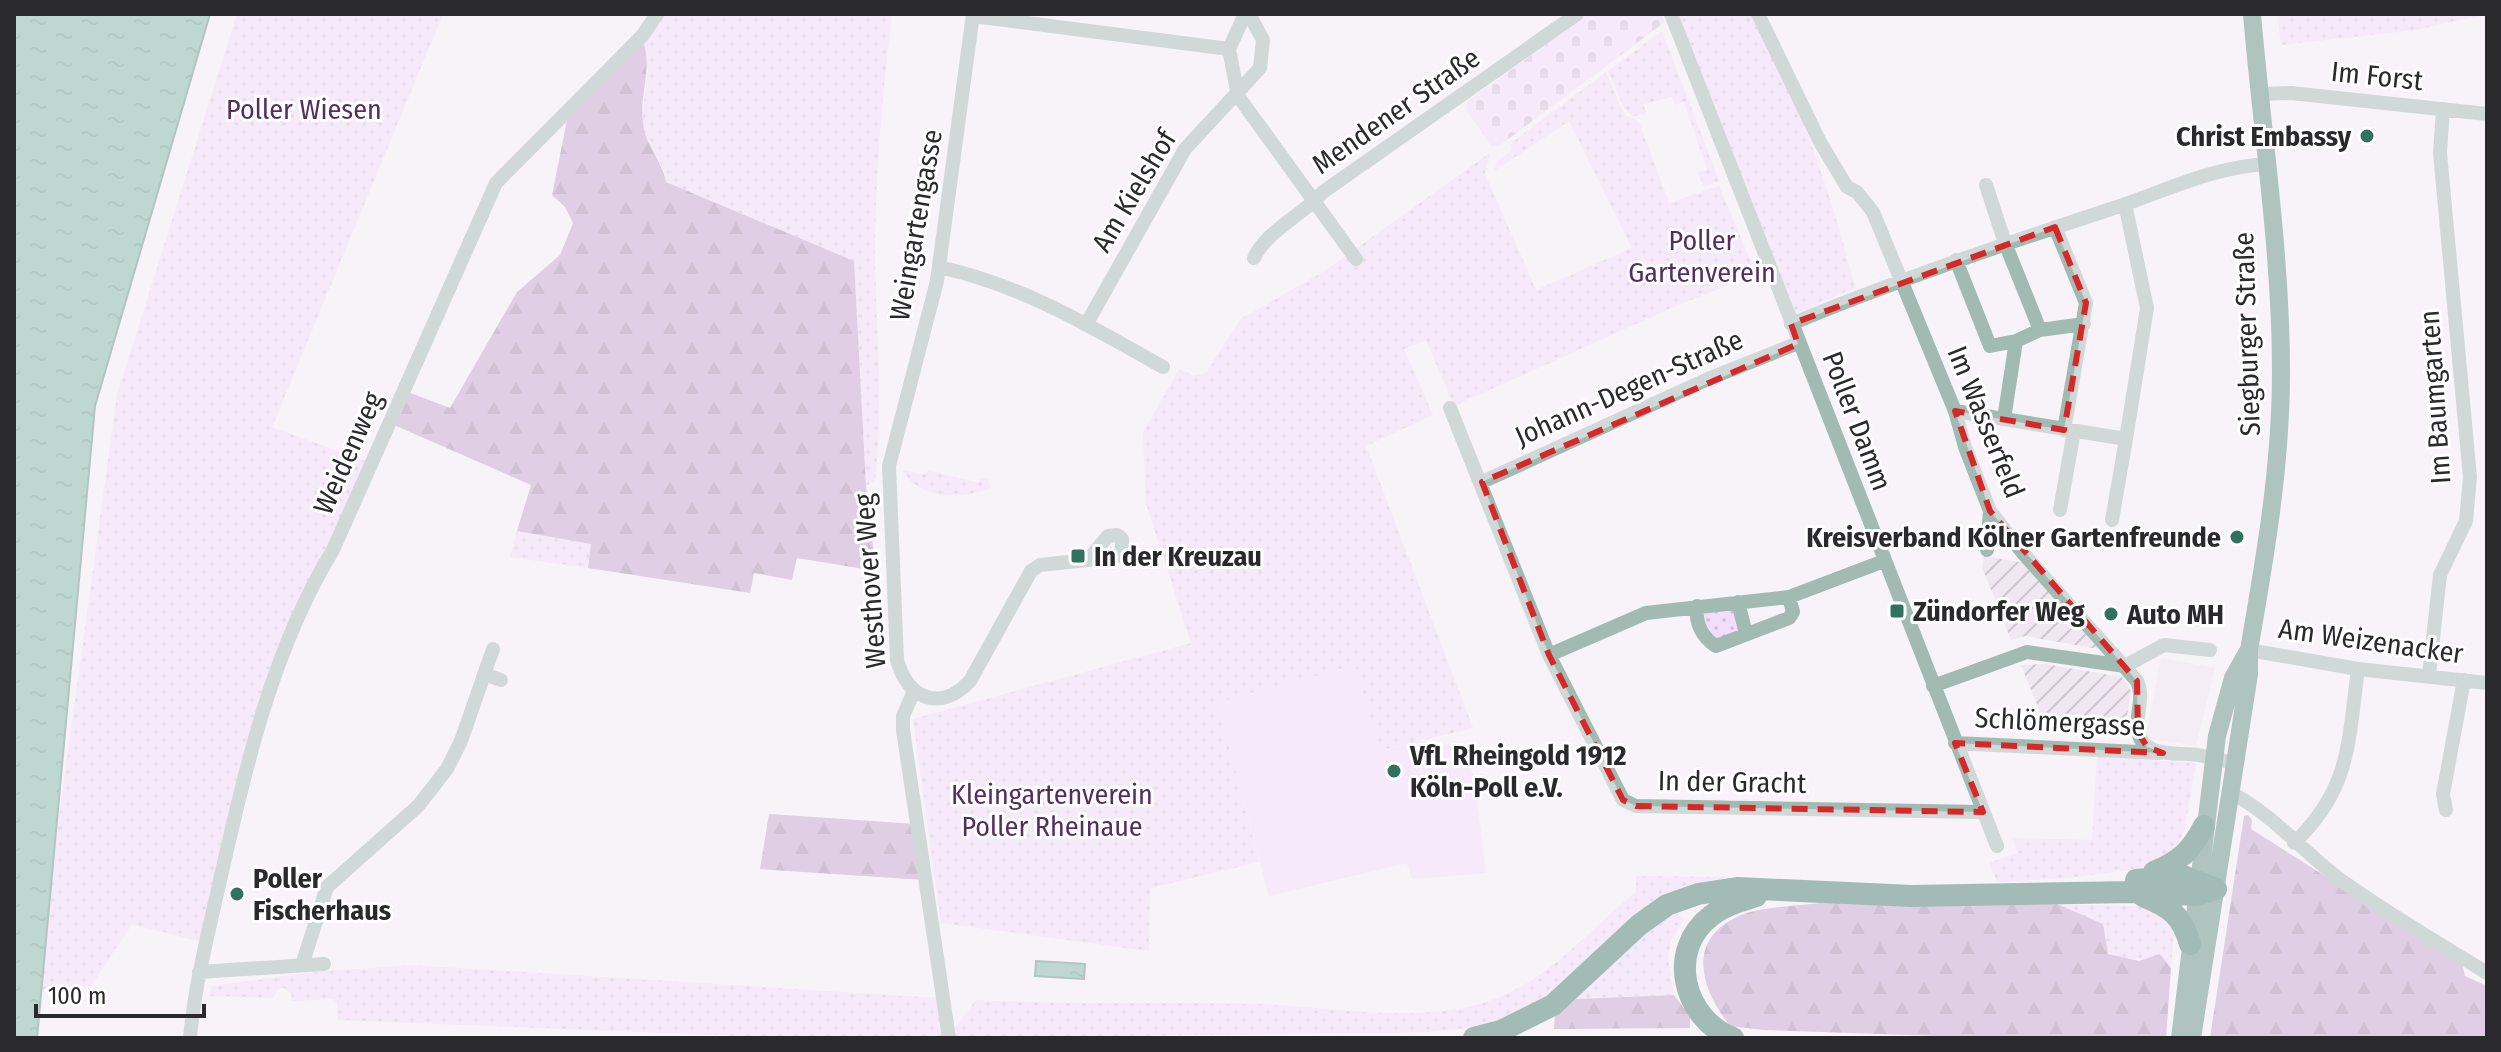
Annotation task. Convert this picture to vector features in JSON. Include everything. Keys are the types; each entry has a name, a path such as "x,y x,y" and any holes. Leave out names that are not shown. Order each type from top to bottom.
{"highway":[{"path":"2135,886 2180,861 2191,851 2204,826"},
{"path":"2135,886 2174,911 2181,919 2190,944"},
{"path":"1474,1038 1501,1031 1553,1005 1639,925 1667,905 1698,894 1737,888 1912,896 2093,892 2135,886 2203,888"},
{"path":"1733,1038 1704,1020 1690,1000 1684,973 1687,951 1709,917 1729,905 1769,891"}],"main road":[{"name":"Siegburger Straße","path":"2180,1038 2190,944 2231,793 2249,674 2249,650 2269,532 2280,417 2280,304 2252,14"},
{"name":"Siegburger Straße","path":"2192,1038 2203,888 2204,826 2214,758 2233,678 2249,650"}],"street":[{"name":"Weidenweg","path":"190,1038 199,972 232,825 283,652 303,603 333,550 496,183 643,35 657,14"},
{"name":"Am Kielshof","path":"1087,323 1185,149 1208,121 1238,96 1260,68 1264,54 1258,27 1247,14 1229,49"},
{"name":"Mendener Straße","path":"1254,258 1260,245 1362,164 1577,14"},
{"name":"Poller Damm","path":"1671,14 1997,846"},
{"name":"Im Wasserfeld","path":"1758,14 1820,142 1847,187 1857,192 1873,212 1955,411 1965,447 1990,511 2022,552 2125,666 2140,687 2140,738 2145,746 2163,753"},
{"path":"973,15 1229,49 1238,96 1356,259"},
{"name":"Weingartengasse","path":"894,442 939,267 973,15"},
{"name":"Im Forst","path":"2261,94 2291,93 2487,114"},
{"name":"Im Baumgarten","path":"2429,675 2440,575 2466,521 2470,477 2440,153 2443,109"},
{"path":"1791,324 1956,260 2199,176 2267,164"},
{"path":"1986,185 2005,243 2038,324"},
{"path":"2112,520 2147,308 2125,204"},
{"path":"2055,227 2086,303 2060,510"},
{"path":"1956,260 1990,346 2016,341 2038,324 2084,324"},
{"path":"939,267 1006,284 1087,323 1163,367"},
{"path":"2004,419 2015,364 2016,341"},
{"name":"Johann-Degen-Straße","path":"1482,482 1708,379 1798,343"},
{"name":"In der Gracht","path":"1450,408 1549,655 1618,791 1630,805 1983,812"},
{"path":"1955,411 2126,439"},
{"name":"Westhover Weg","path":"894,442 889,489 897,660 902,677 914,691 903,716 903,730 949,1038"},
{"path":"1987,550 1990,511"},
{"path":"914,691 937,699 962,690 1031,571 1040,565 1088,560"},
{"path":"1549,655 1646,613 1789,597 1884,561"},
{"path":"1697,606 1696,615 1705,639 1716,646 1789,618 1793,612 1789,597"},
{"path":"1738,602 1746,634"},
{"path":"1933,686 2027,652 2125,666 2164,645 2210,650"},
{"path":"302,965 327,887 418,806 439,780 461,741 493,649"},
{"name":"Am Weizenacker","path":"2249,650 2358,669 2487,683"},
{"path":"2294,843 2317,820 2341,782 2358,669"},
{"path":"484,674 501,680"},
{"path":"2446,810 2445,778 2464,680"},
{"name":"Schlömergasse","path":"1955,743 2163,753"},
{"path":"2163,753 2235,763"},
{"path":"2231,793 2263,811 2294,843 2342,881 2487,973"},
{"path":"199,972 324,964"}],"highlighted area":[{"path":"2055,227 2086,303 2064,430 1955,411 1990,511 2137,681 2138,732 2147,747 2163,753 1955,743 1983,812 1636,806 1623,800 1549,655 1482,482 1798,344 1791,324"}],"shaded area":[{"path":"1984,556 2025,563 2109,651 2025,636 2011,640 1982,567"},
{"path":"2161,658 2215,668 2196,746 2146,738"},
{"path":"2045,664 2122,677 2131,691 2127,716 2111,727 2044,722 2021,665"}],"green space":[{"name":"Poller Wiesen","path":"237,14 443,14 272,427 368,462 328,552 295,609 202,942 132,924 91,986 35,992 117,395"},
{"path":"653,14 892,14 876,198 878,452 875,480 866,486 854,261 666,182 664,170 645,137 642,121 648,71 643,41"},
{"path":"1588,14 1661,14 1665,22 1499,146 1491,146 1466,109 1467,102"},
{"path":"1674,14 1753,14 1813,148 1855,288 1796,313 1790,309"},
{"path":"2277,14 2487,14 2416,30 2281,45"},
{"path":"1662,31 1719,181 1704,187 1698,173 1707,169 1684,102 1675,105 1672,97 1644,104 1646,114 1633,116 1624,108 1608,71"},
{"path":"643,41 647,62 643,123 666,182 854,261 866,486 876,571 797,558 792,580 754,573 750,593 588,568 591,544 517,531 531,485 394,425 408,392 450,408 517,292 560,255 573,223 565,207 552,195 568,115"},
{"name":"Kleingartenverein Poller Rheinaue","path":"1606,72 1624,114 1639,122 1669,203 1719,186 1756,274 1678,305 1454,406 1426,340 1404,349 1433,415 1366,446 1473,728 1379,751 1218,702 1259,862 1150,888 1149,951 941,923 913,719 1191,643 1146,504 1143,433 1179,369 1194,376 1206,373 1241,319 1326,270 1490,153 1485,174 1536,290 1632,248 1569,121 1494,171 1497,162 1512,150 1511,143"},
{"path":"902,470 925,474 929,471 979,483 980,478 988,479 990,488 966,494 942,495 920,487"},
{"path":"517,531 591,544 588,568 510,557"},
{"path":"1733,608 1739,630 1717,640 1710,638 1702,613"},
{"path":"1355,665 1379,751 1420,742 1422,749 1460,742 1474,776 1486,873 1412,879 1407,863 1269,896 1217,702"},
{"path":"2097,757 2196,763 2184,832 2172,853 2152,867 2067,878 1997,882 1989,863 2018,853 2012,838 2092,840"},
{"path":"769,814 916,824 924,880 760,869"},
{"path":"2248,815 2252,820 2251,829 2462,963 2465,976 2487,986 2487,1038 2210,1038 2244,816"},
{"path":"1636,876 1725,877 1557,992 1508,1018 1477,1027 1428,1032 953,1038 952,1032 976,1000 1262,1004 1384,1013 1446,1011 1475,1005 1521,987 1556,963 1636,892"},
{"path":"1820,903 2057,904 2103,924 2108,954 2139,961 2160,954 2171,968 2166,1038 1995,1038 1764,1030 1730,1026 1706,981 1703,966 1711,938 1722,926 1747,913"},
{"path":"2057,904 2157,907 2174,933 2171,968 2160,955 2127,959 2114,955 2091,939"},
{"path":"1676,912 1684,919 1671,941 1668,958 1674,995 1576,999 1649,926"},
{"path":"411,965 938,998 944,1038 797,1038 337,1020 337,1003 333,999 292,1001 291,993 284,988 277,990 273,998 209,996 211,986 315,972"},
{"path":"1674,995 1690,1016 1690,1028 1554,1029 1555,1013 1576,999"}],"water":[{"path":"14,14 210,14 95,406 37,1038 14,1038"},
{"path":"1036,961 1085,964 1084,979 1035,976"}],"place":[{"name":"Christ Embassy","path":"2367,136"},
{"name":"Kreisverband Kölner Gartenfreunde","path":"2237,537"},
{"name":"In der Kreuzau","path":"1078,556"},
{"name":"Zündorfer Weg","path":"1897,611"},
{"name":"Auto MH","path":"2111,614"},
{"name":"VfL Rheingold 1912 Köln-Poll e.V.","path":"1394,771"},
{"name":"Poller Fischerhaus","path":"237,894"}],"park label":[{"name":"Poller Gartenverein","path":"1702,256"}]}
